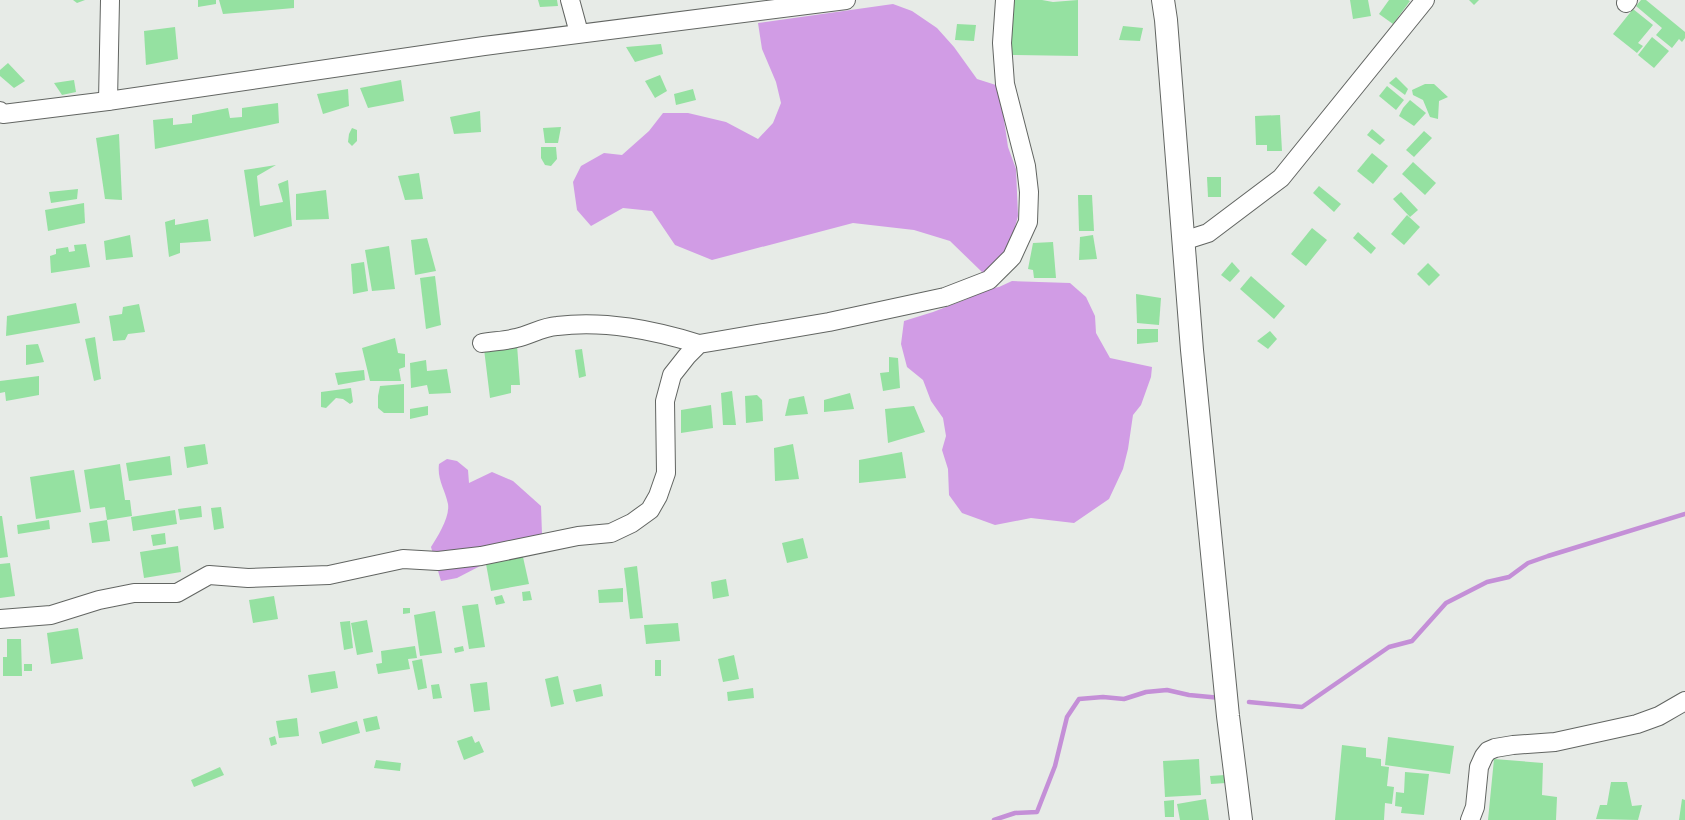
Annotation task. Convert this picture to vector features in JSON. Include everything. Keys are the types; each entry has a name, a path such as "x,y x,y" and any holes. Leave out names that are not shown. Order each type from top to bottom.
{"main road":[{"path":"1163,0 1166,20 1192,350 1228,716 1241,820"}],"street":[{"path":"108,101 110,0"},
{"path":"570,0 579,33"},
{"path":"1,116 579,33 846,0"},
{"path":"482,343 516,338 555,326 582,324 624,327 659,332 699,344 830,322 945,297 988,280 1012,257 1028,222 1029,192 1026,166 1005,84 1002,42 1005,0"},
{"path":"1183,241 1208,233 1281,178 1425,0"},
{"path":"0,619 51,615 99,600 134,593 177,593 209,575 248,578 329,575 403,559 438,561 481,556 578,536 611,534 638,519 650,510 658,496 666,473 665,401 672,375 699,344"},
{"path":"1470,820 1475,807 1479,767 1488,751 1495,748 1513,745 1555,742 1636,724 1659,716 1685,701"}],"shaded area":[{"path":"893,4 912,11 937,28 954,47 977,79 999,86 1008,147 1016,169 1018,216 1010,246 983,273 950,241 914,230 853,223 712,260 675,245 652,211 623,208 591,226 577,210 573,182 581,166 604,153 622,155 649,131 663,113 688,113 726,122 758,139 773,123 781,103 776,82 762,49 758,23"},
{"path":"1012,281 1070,283 1086,297 1095,316 1096,333 1110,358 1152,367 1151,377 1141,405 1133,415 1128,449 1123,469 1109,499 1074,523 1031,518 995,525 962,513 949,495 948,469 942,450 946,436 943,418 931,401 923,380 907,367 901,344 904,321 933,312 967,299 984,290 999,287"},
{"path":"447,459 457,461 468,470 469,483 492,472 513,481 541,506 542,534 457,578 441,581 431,547 443,526 447,515 448,504 440,480 439,464"}],"building":[{"path":"73,0 85,0 77,3"},
{"path":"198,0 216,0 216,4 198,7"},
{"path":"219,0 294,0 294,8 223,14"},
{"path":"538,0 557,0 558,6 540,7"},
{"path":"1011,0 1042,0 1053,2 1078,0 1078,56 1011,55"},
{"path":"1350,0 1368,0 1371,16 1353,19"},
{"path":"1389,0 1410,1 1393,24 1379,14"},
{"path":"1469,0 1479,0 1474,5"},
{"path":"1641,0 1646,0 1685,32 1685,38 1682,42 1679,39 1672,48 1656,35 1662,28 1636,6"},
{"path":"1633,9 1653,25 1638,43 1643,46 1637,53 1613,34"},
{"path":"957,24 976,25 974,41 955,40"},
{"path":"1123,26 1143,28 1140,41 1119,40"},
{"path":"175,27 178,59 146,65 144,31"},
{"path":"1652,37 1669,51 1654,68 1638,55"},
{"path":"661,44 663,54 635,62 626,47"},
{"path":"8,63 25,81 14,88 0,76 0,70"},
{"path":"660,75 667,91 655,98 645,81"},
{"path":"1396,77 1408,89 1405,95 1389,83"},
{"path":"74,80 76,92 62,95 54,83"},
{"path":"401,80 404,101 368,108 360,88"},
{"path":"1425,84 1434,84 1448,97 1439,101 1438,119 1430,117 1423,100 1413,95 1412,90"},
{"path":"1387,86 1404,100 1396,110 1379,96"},
{"path":"348,89 349,106 323,114 317,94"},
{"path":"693,89 696,100 676,105 674,94"},
{"path":"1410,100 1426,113 1414,126 1399,116 1403,108"},
{"path":"278,103 279,123 155,149 153,120 173,118 173,125 192,123 192,115 228,108 230,118 242,117 242,108"},
{"path":"480,111 481,132 454,134 450,117"},
{"path":"1280,115 1282,151 1267,151 1267,145 1256,145 1255,116"},
{"path":"561,127 558,143 545,143 543,128"},
{"path":"352,128 357,130 357,141 352,146 348,142 349,134"},
{"path":"1372,129 1385,140 1380,145 1367,135"},
{"path":"1424,131 1432,138 1414,157 1406,150"},
{"path":"119,134 122,200 105,199 96,138"},
{"path":"541,147 556,147 557,159 551,166 545,165 541,158"},
{"path":"1372,153 1388,166 1373,184 1357,171"},
{"path":"1413,162 1436,183 1425,195 1402,174"},
{"path":"276,165 257,176 260,206 283,202 278,184 288,180 292,226 254,237 244,170"},
{"path":"419,173 423,199 405,200 398,176"},
{"path":"1207,177 1221,177 1221,197 1208,197"},
{"path":"1319,186 1341,204 1334,212 1313,193"},
{"path":"78,189 77,199 51,203 49,192"},
{"path":"326,190 329,219 296,220 296,194"},
{"path":"1401,192 1418,210 1410,217 1393,199"},
{"path":"1078,195 1092,195 1094,231 1079,231"},
{"path":"84,203 85,223 48,231 45,210"},
{"path":"1407,215 1420,227 1404,245 1391,234"},
{"path":"175,219 175,225 208,219 211,241 180,243 180,253 169,257 165,222"},
{"path":"1312,228 1327,240 1306,266 1291,254"},
{"path":"1358,232 1376,248 1371,254 1353,238"},
{"path":"130,235 133,257 106,260 104,241"},
{"path":"1093,235 1097,259 1079,260 1080,237"},
{"path":"427,238 436,271 415,275 411,240"},
{"path":"1053,242 1056,278 1034,278 1033,270 1028,269 1033,243"},
{"path":"86,244 90,267 51,273 50,256 56,254 56,249 68,247 69,252 75,251 74,245"},
{"path":"389,246 395,289 372,291 365,250"},
{"path":"364,262 368,291 353,294 351,264"},
{"path":"1232,262 1240,271 1230,282 1221,275"},
{"path":"1428,263 1440,275 1429,286 1417,274"},
{"path":"435,276 441,325 426,329 420,278"},
{"path":"1251,276 1285,306 1274,319 1240,289"},
{"path":"1136,294 1161,298 1159,325 1137,323"},
{"path":"76,303 80,323 6,336 7,316"},
{"path":"139,304 145,332 128,334 125,340 113,341 109,316 122,314 123,307"},
{"path":"1137,329 1158,329 1158,342 1137,344"},
{"path":"1270,331 1277,339 1268,349 1257,341"},
{"path":"95,337 101,379 94,381 85,339"},
{"path":"395,338 398,353 405,354 405,367 399,369 401,381 370,381 362,348"},
{"path":"38,344 44,362 26,365 26,345"},
{"path":"517,345 520,385 511,385 511,393 490,398 484,349"},
{"path":"582,349 586,376 579,378 575,350"},
{"path":"889,357 898,358 900,388 883,391 880,373 889,372"},
{"path":"426,360 427,371 447,369 451,393 429,394 427,385 411,388 410,363"},
{"path":"364,370 365,380 338,385 335,373"},
{"path":"39,376 39,395 6,401 5,392 0,393 0,381"},
{"path":"404,384 404,413 384,413 378,408 380,386"},
{"path":"351,388 353,402 350,404 343,399 336,398 326,408 321,407 321,392"},
{"path":"732,391 736,425 723,425 721,393"},
{"path":"850,393 854,409 824,412 824,400"},
{"path":"757,395 762,400 763,421 746,423 745,396"},
{"path":"804,396 808,414 785,416 789,399"},
{"path":"711,405 713,428 681,433 681,410"},
{"path":"428,406 428,415 410,419 410,409"},
{"path":"914,406 925,432 888,443 885,409"},
{"path":"205,444 208,464 187,468 184,447"},
{"path":"793,444 799,479 775,481 774,448"},
{"path":"902,452 906,478 859,483 859,460"},
{"path":"170,456 172,475 129,481 126,463"},
{"path":"120,464 125,500 130,500 132,516 107,520 105,507 90,509 84,470"},
{"path":"74,470 81,512 36,519 30,477"},
{"path":"201,506 202,517 180,520 178,509"},
{"path":"221,507 224,528 214,530 211,508"},
{"path":"175,510 177,524 133,531 131,517"},
{"path":"0,516 2,516 8,557 0,558"},
{"path":"49,520 50,529 18,534 17,525"},
{"path":"107,520 110,541 92,543 89,523"},
{"path":"165,533 166,544 153,546 151,535"},
{"path":"803,538 808,558 787,563 782,543"},
{"path":"178,546 181,572 144,578 140,552"},
{"path":"523,557 529,584 491,591 486,564"},
{"path":"10,563 15,596 0,598 0,564"},
{"path":"637,566 643,618 630,619 624,568"},
{"path":"726,579 729,596 713,599 711,582"},
{"path":"623,588 623,602 599,603 598,590"},
{"path":"530,591 532,600 523,601 522,592"},
{"path":"502,595 505,603 496,605 494,597"},
{"path":"274,596 278,619 253,623 249,600"},
{"path":"478,604 485,647 469,649 462,606"},
{"path":"403,608 410,608 410,613 403,614"},
{"path":"435,611 442,653 420,656 414,615"},
{"path":"367,620 373,652 357,655 351,623"},
{"path":"350,621 353,648 344,650 340,622"},
{"path":"678,623 680,641 646,644 644,625"},
{"path":"78,628 83,659 51,664 47,633"},
{"path":"7,639 21,639 22,676 3,676 3,657 7,657"},
{"path":"415,646 417,658 408,659 410,669 378,674 376,664 382,663 381,651"},
{"path":"463,646 464,651 455,653 454,648"},
{"path":"734,655 739,679 723,682 718,659"},
{"path":"422,659 427,688 418,690 412,661"},
{"path":"655,660 661,660 661,676 655,676"},
{"path":"24,664 32,664 32,671 24,671"},
{"path":"335,671 338,688 311,693 308,675"},
{"path":"558,676 564,704 551,707 545,679"},
{"path":"487,682 490,710 474,712 470,684"},
{"path":"439,684 442,698 433,699 431,685"},
{"path":"601,684 603,696 576,702 573,690"},
{"path":"753,688 754,698 728,701 727,692"},
{"path":"377,716 380,729 366,732 363,719"},
{"path":"297,718 299,736 279,738 276,721"},
{"path":"357,721 360,733 322,744 319,732"},
{"path":"275,736 277,744 271,746 269,738"},
{"path":"472,736 475,743 479,741 484,752 464,760 457,741"},
{"path":"1388,737 1454,746 1450,774 1385,765"},
{"path":"1342,745 1366,748 1366,757 1381,759 1381,766 1389,767 1387,786 1394,787 1392,804 1385,803 1384,820 1335,820"},
{"path":"1199,759 1201,795 1165,797 1163,761"},
{"path":"1494,759 1543,763 1542,795 1557,797 1556,820 1488,820"},
{"path":"376,760 401,763 400,771 374,768"},
{"path":"220,767 224,775 194,787 191,780"},
{"path":"1405,772 1429,774 1424,815 1401,813 1402,807 1395,806 1396,792 1404,793"},
{"path":"1225,775 1226,783 1211,784 1210,776"},
{"path":"1611,782 1627,782 1632,806 1642,805 1638,820 1596,819 1600,805 1607,805"},
{"path":"1206,799 1209,820 1180,820 1177,804"},
{"path":"1682,799 1685,800 1685,820 1679,820"},
{"path":"1174,800 1174,817 1165,817 1164,801"}],"waterway":[{"path":"1249,702 1302,707 1389,647 1412,641 1446,603 1487,582 1509,577 1528,563 1548,556 1685,514"},
{"path":"994,820 1015,813 1037,812 1055,766 1067,717 1079,699 1103,697 1124,699 1146,692 1167,690 1189,695 1221,698"}]}
